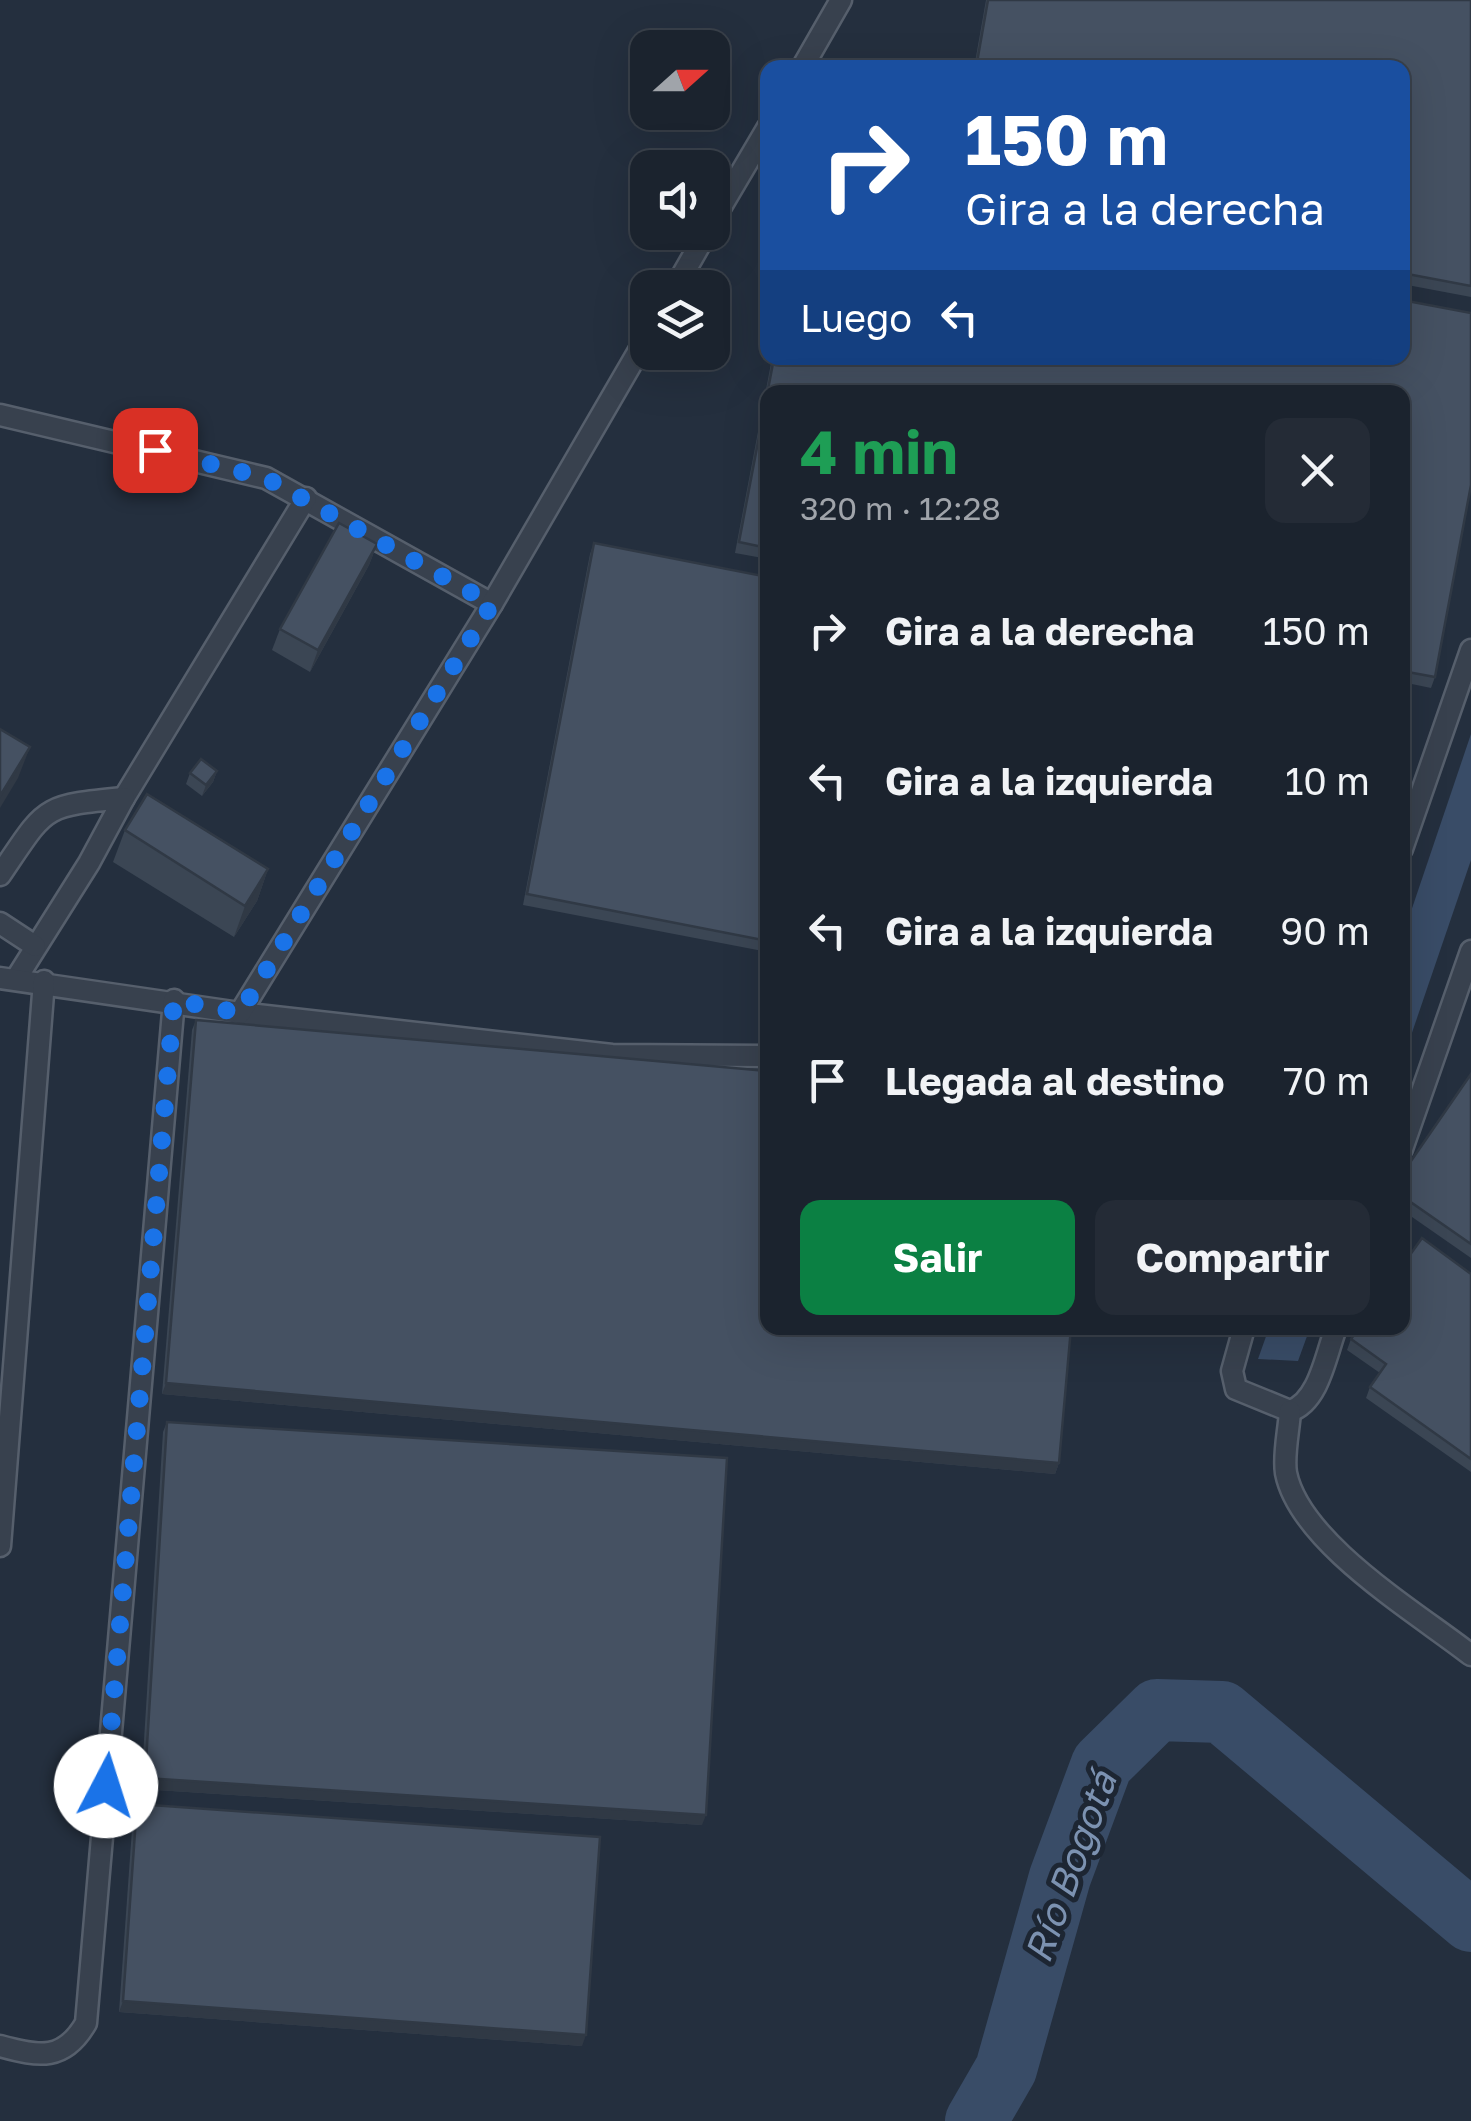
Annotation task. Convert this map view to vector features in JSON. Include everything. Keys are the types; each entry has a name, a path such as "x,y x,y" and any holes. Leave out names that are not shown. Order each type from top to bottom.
{"lane":[{"path":"807,60 841,0"},
{"path":"730,191 760,141"},
{"path":"240,1013 492,604 630,366"},
{"path":"0,415 237,469 306,498 492,604"},
{"path":"8,979 35,946 89,863 124,798 306,498"},
{"path":"1410,826 1471,650"},
{"path":"0,874 36,821 55,806 124,798"},
{"path":"0,923 35,946"},
{"path":"1410,1126 1471,950"},
{"path":"8,979 174,1000 240,1013 612,1055 760,1056"},
{"path":"0,1546 44,982"},
{"path":"0,2046 50,2055 74,2044 86,2022 174,1000"},
{"path":"1242,1335 1232,1371 1236,1389 1290,1412 1302,1407 1311,1395 1333,1335"},
{"path":"1290,1412 1286,1471 1298,1508 1344,1556 1471,1654"}],"water":[{"path":"1471,734 1471,860 1410,1039 1410,914"},
{"path":"1267,1335 1307,1335 1298,1361 1258,1359"}],"building":[{"path":"988,0 1471,0 1471,286 1410,275 1410,60 977,60"},
{"path":"1410,302 1471,313 1471,485 1435,677 1410,672 1410,385 769,385 773,365 1410,365"},
{"path":"760,432 760,546 739,542"},
{"path":"339,523 377,544 318,650 280,629"},
{"path":"594,543 760,575 760,939 527,894"},
{"path":"0,729 30,747 0,796"},
{"path":"201,759 217,771 206,785 190,773"},
{"path":"147,794 268,869 245,906 125,830"},
{"path":"196,1020 760,1070 760,1335 1070,1335 1059,1463 166,1383"},
{"path":"1471,1074 1471,1244 1410,1202 1410,1162"},
{"path":"1422,1238 1471,1274 1471,1459 1370,1387 1386,1364 1351,1339 1354,1335 1410,1335 1410,1255"},
{"path":"167,1422 727,1458 706,1815 145,1778"},
{"path":"137,1804 600,1837 586,2035 123,2001"}],"waterway":[{"name":"Río Bogotá","path":"976,2121 1006,2069 1060,1877 1102,1764 1157,1710 1222,1712 1471,1921"}],"route":[{"path":"106,1786 174,1000 240,1013 492,604 266,478 155,450"}]}
